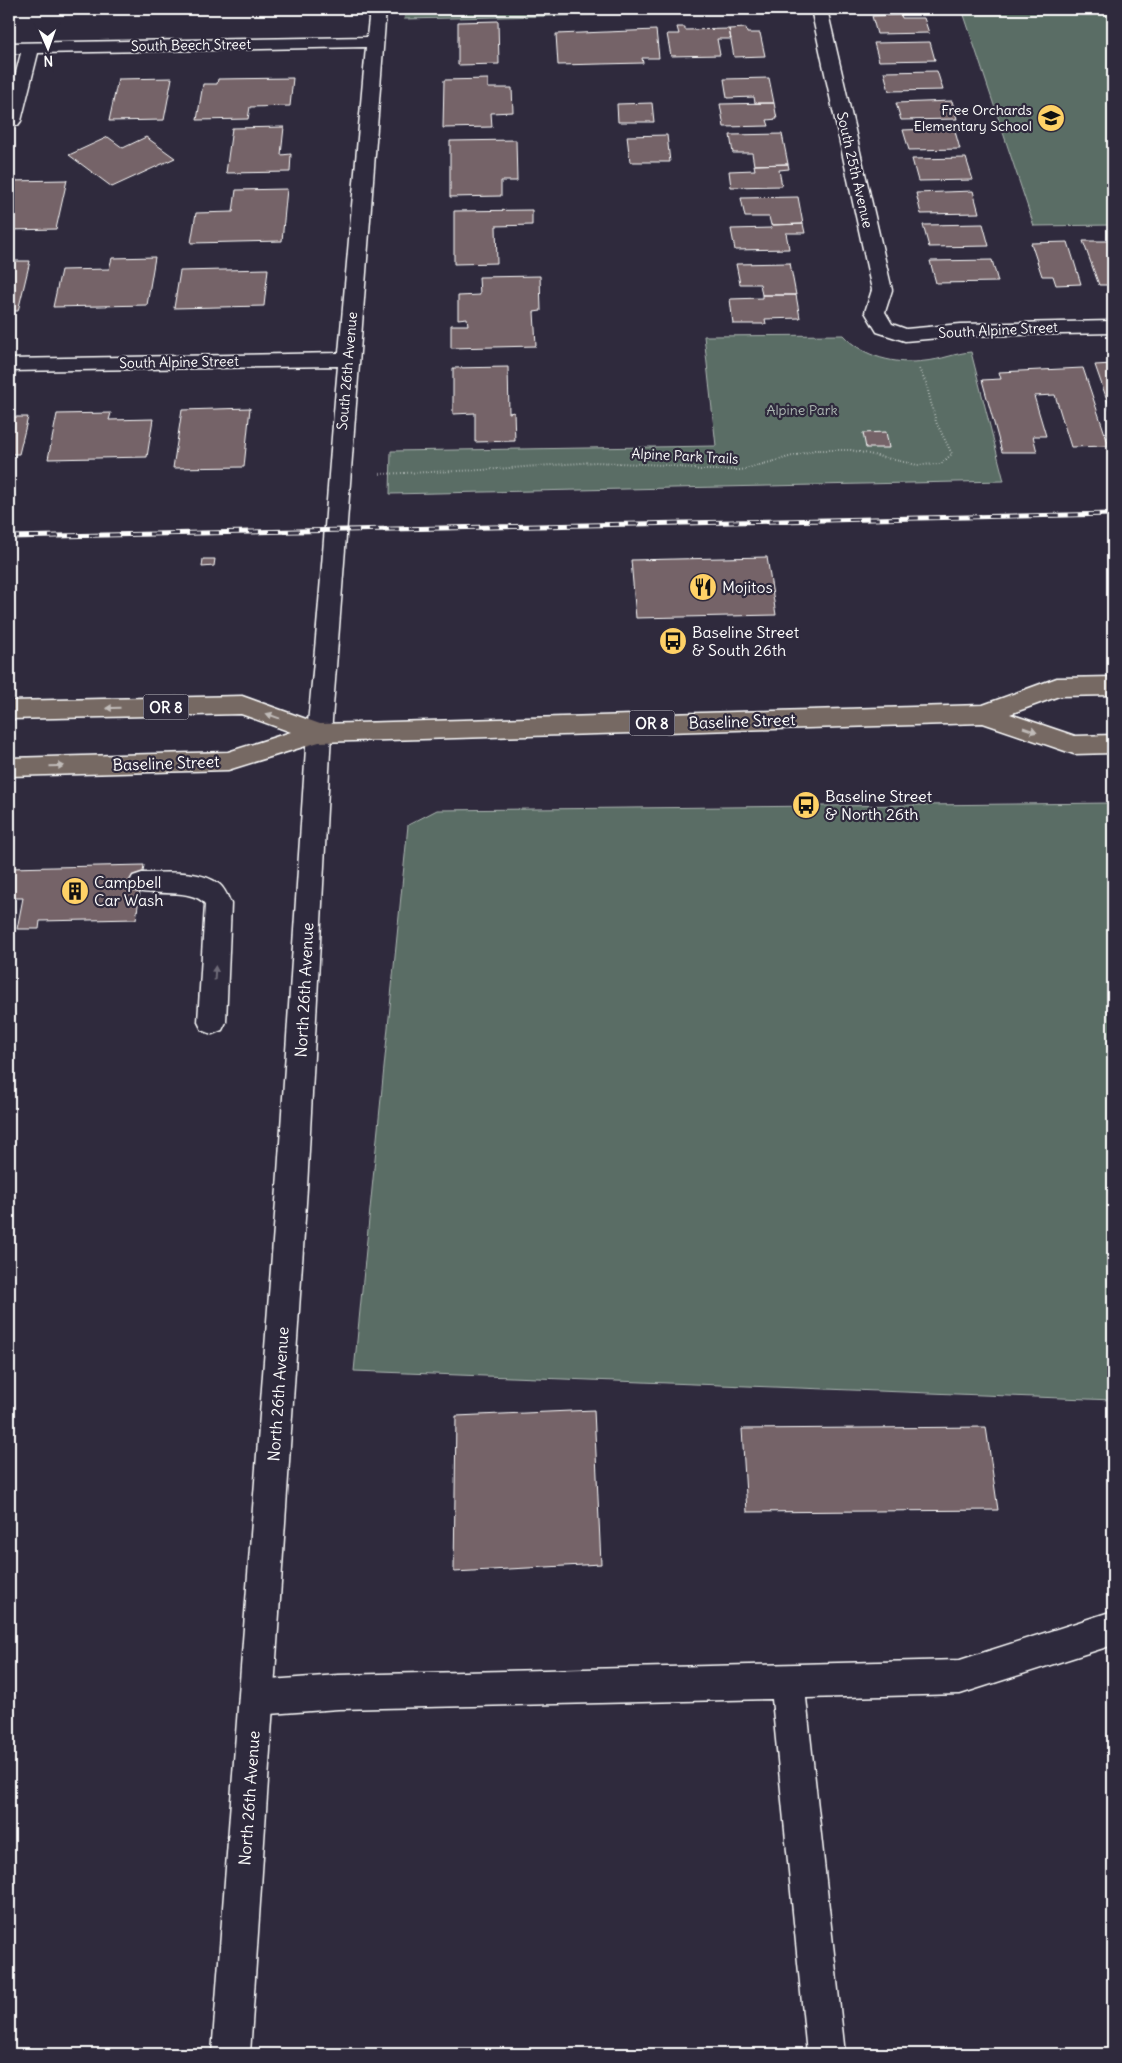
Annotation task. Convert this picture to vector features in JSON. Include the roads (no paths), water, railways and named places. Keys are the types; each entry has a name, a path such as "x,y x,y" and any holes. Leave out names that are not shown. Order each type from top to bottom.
{"highway":[{"name":"Baseline Street","path":"9,767 228,761 319,733 984,714 1057,687 1113,686"},
{"name":"Baseline Street","path":"9,710 242,705 319,733"},
{"name":"Baseline Street","path":"984,714 1074,745 1113,744"}],"street":[{"name":"South 26th Avenue","path":"319,733 327,653 338,475 378,9"},
{"name":"South 25th Avenue","path":"819,9 882,290 875,312 884,328"},
{"name":"South Beech Street","path":"9,48 374,42"},
{"path":"12,121 31,48"},
{"name":"South Alpine Street","path":"884,328 905,334 923,334 961,330 1113,327"},
{"name":"South Alpine Street","path":"9,365 348,359"},
{"name":"North 26th Avenue","path":"231,2054 292,1188 319,733"},
{"path":"142,883 195,884 203,887 216,898 218,913 212,1022"},
{"path":"256,1698 338,1692 960,1677 1113,1628"},
{"path":"787,1681 826,2054"}],"railway":[{"path":"9,537 1113,514"}],"place":[{"name":"Free Orchards Elementary School","path":"1051,118"},
{"name":"Mojitos","path":"703,587"},
{"name":"Baseline Street & South 26th","path":"673,641"},
{"name":"Baseline Street & North 26th","path":"806,805"},
{"name":"Campbell Car Wash","path":"75,891"}],"park label":[{"name":"Alpine Park","path":"802,410"}]}
